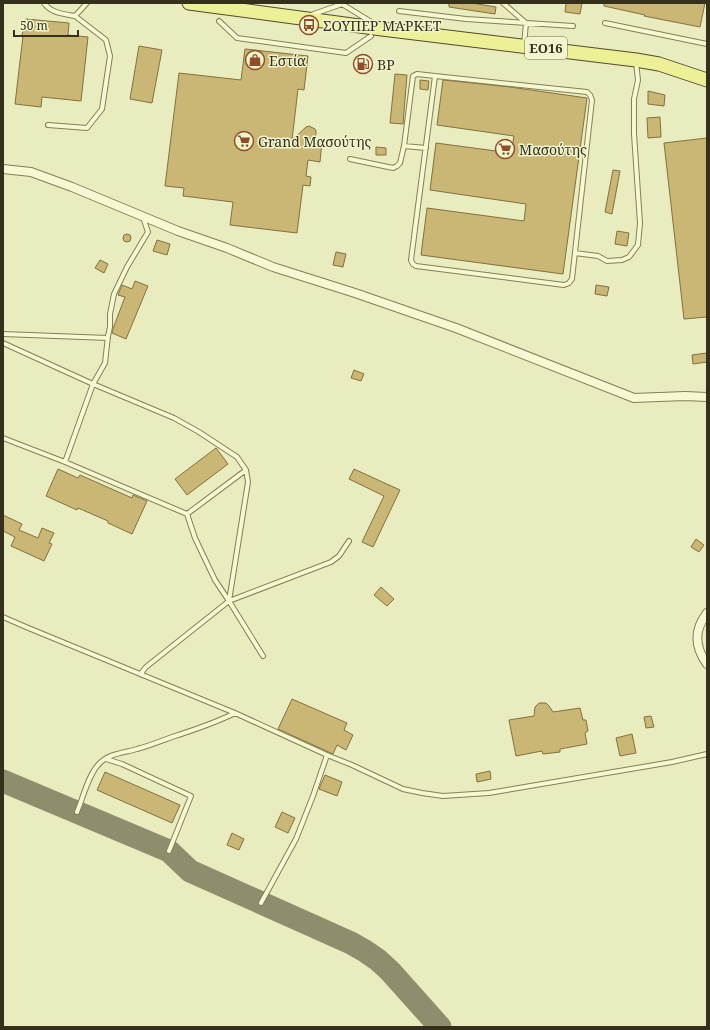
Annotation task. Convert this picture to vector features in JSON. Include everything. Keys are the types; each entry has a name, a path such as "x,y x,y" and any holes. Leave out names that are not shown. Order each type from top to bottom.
{"main road":[{"name":"ΕΟ16","path":"189,3 636,60 659,64 707,80"}],"street":[{"path":"3,169 31,172 72,187 178,231 227,248 274,267 456,328 634,398 685,396 707,397"},
{"path":"707,613 702,619 697,631 697,640 701,655 707,664"}],"lane":[{"path":"44,3 50,10 61,14 75,16 106,40 110,56 102,108 87,128 48,125"},
{"path":"75,16 87,3"},
{"path":"503,3 526,23"},
{"path":"302,18 343,4 382,28"},
{"path":"399,11 466,19 573,26"},
{"path":"219,21 237,38 346,53 371,36"},
{"path":"524,46 526,23"},
{"path":"605,23 707,44"},
{"path":"574,253 598,256 607,262 622,260 629,257 638,245 640,223 634,134 634,99 638,80 636,60"},
{"path":"350,159 392,168 400,163 404,146 413,76 417,74 587,92 592,100 572,279 569,282 564,285 416,266 413,264 411,260 434,76"},
{"path":"404,146 426,148"},
{"path":"65,462 93,384 105,363 110,327 110,314 114,294 127,267 148,232 143,217"},
{"path":"3,334 108,338"},
{"path":"3,343 93,384 174,418 200,432 236,457 246,470 248,482 229,601"},
{"path":"3,438 65,462 187,514 195,538 215,580 263,656"},
{"path":"187,514 246,470"},
{"path":"142,675 142,672 146,667 229,601 331,562 339,556 349,540"},
{"path":"3,617 235,713 404,789 422,793 443,796 489,793 658,764 707,754"},
{"path":"77,812 91,777 98,764 106,758 115,754 137,750 220,721 235,713"},
{"path":"261,903 296,839 327,755"},
{"path":"106,758 192,796 170,851"}],"building":[{"path":"449,3 472,3 496,7 495,14 449,7"},
{"path":"566,3 582,3 580,14 565,12"},
{"path":"604,3 705,3 700,27 644,16 645,15 604,6"},
{"path":"26,19 69,23 68,35 88,37 81,101 42,97 41,107 15,104 22,36 23,29 25,29"},
{"path":"139,46 162,50 152,103 130,99"},
{"name":"Grand Μασούτης","path":"245,49 308,56 304,90 298,89 292,140 309,126 316,131 314,141 322,142 320,162 308,160 306,176 311,177 310,186 303,185 297,233 230,225 233,202 183,196 184,188 165,186 179,73 241,80"},
{"path":"395,74 407,75 403,124 390,123"},
{"path":"420,80 429,81 428,90 420,89"},
{"path":"443,80 510,87 587,98 563,274 421,255 427,208 524,221 526,204 430,190 436,143 511,153 514,136 437,125"},
{"path":"648,91 665,95 664,106 648,104"},
{"path":"660,117 661,137 648,138 647,118"},
{"path":"707,138 707,317 684,319 664,143"},
{"path":"376,147 386,148 386,155 376,155"},
{"path":"613,170 620,171 612,214 605,212"},
{"path":"617,231 629,233 627,246 615,244"},
{"path":"125,234 129,234 131,238 129,242 125,242 123,240 123,236"},
{"path":"157,240 170,244 167,255 153,251"},
{"path":"336,252 346,254 343,267 333,265"},
{"path":"100,260 108,264 104,273 95,268"},
{"path":"135,281 148,286 126,339 112,333 125,297 118,295 122,285 132,289"},
{"path":"596,285 609,287 607,296 595,294"},
{"path":"707,353 707,362 693,364 692,355"},
{"path":"354,370 364,374 361,381 351,378"},
{"path":"216,448 228,464 187,495 175,479"},
{"path":"58,469 78,478 80,475 132,498 133,495 147,501 132,534 108,523 108,521 78,508 77,510 46,496"},
{"path":"354,469 400,490 373,547 362,542 384,496 349,479"},
{"path":"3,515 22,524 19,530 38,538 42,528 54,533 49,543 52,544 44,561 11,546 15,537 3,531"},
{"path":"696,539 704,545 699,552 691,547"},
{"path":"381,587 394,599 387,606 374,595"},
{"path":"292,699 347,723 344,730 353,735 346,750 337,745 333,754 278,729"},
{"path":"539,703 546,703 553,712 580,708 583,720 586,720 588,731 585,733 587,744 560,749 560,752 543,754 542,751 516,756 509,720 534,716 535,707"},
{"path":"651,716 654,727 646,728 644,717"},
{"path":"632,734 636,753 620,756 616,738"},
{"path":"490,771 491,779 477,782 476,774"},
{"path":"105,772 180,805 172,823 97,790"},
{"path":"325,775 342,782 337,796 319,789"},
{"path":"282,812 295,818 288,833 275,827"},
{"path":"232,833 244,839 239,850 227,845"}],"taxiway":[{"path":"3,781 169,851 190,871 351,943 378,960 390,971 440,1027"}],"place":[{"name":"ΣΟΥΠΕΡ ΜΑΡΚΕΤ","path":"309,25"},
{"name":"Εστία","path":"255,60"},
{"name":"BP","path":"363,64"},
{"name":"Grand Μασούτης","path":"244,141"},
{"name":"Μασούτης","path":"505,149"}]}
